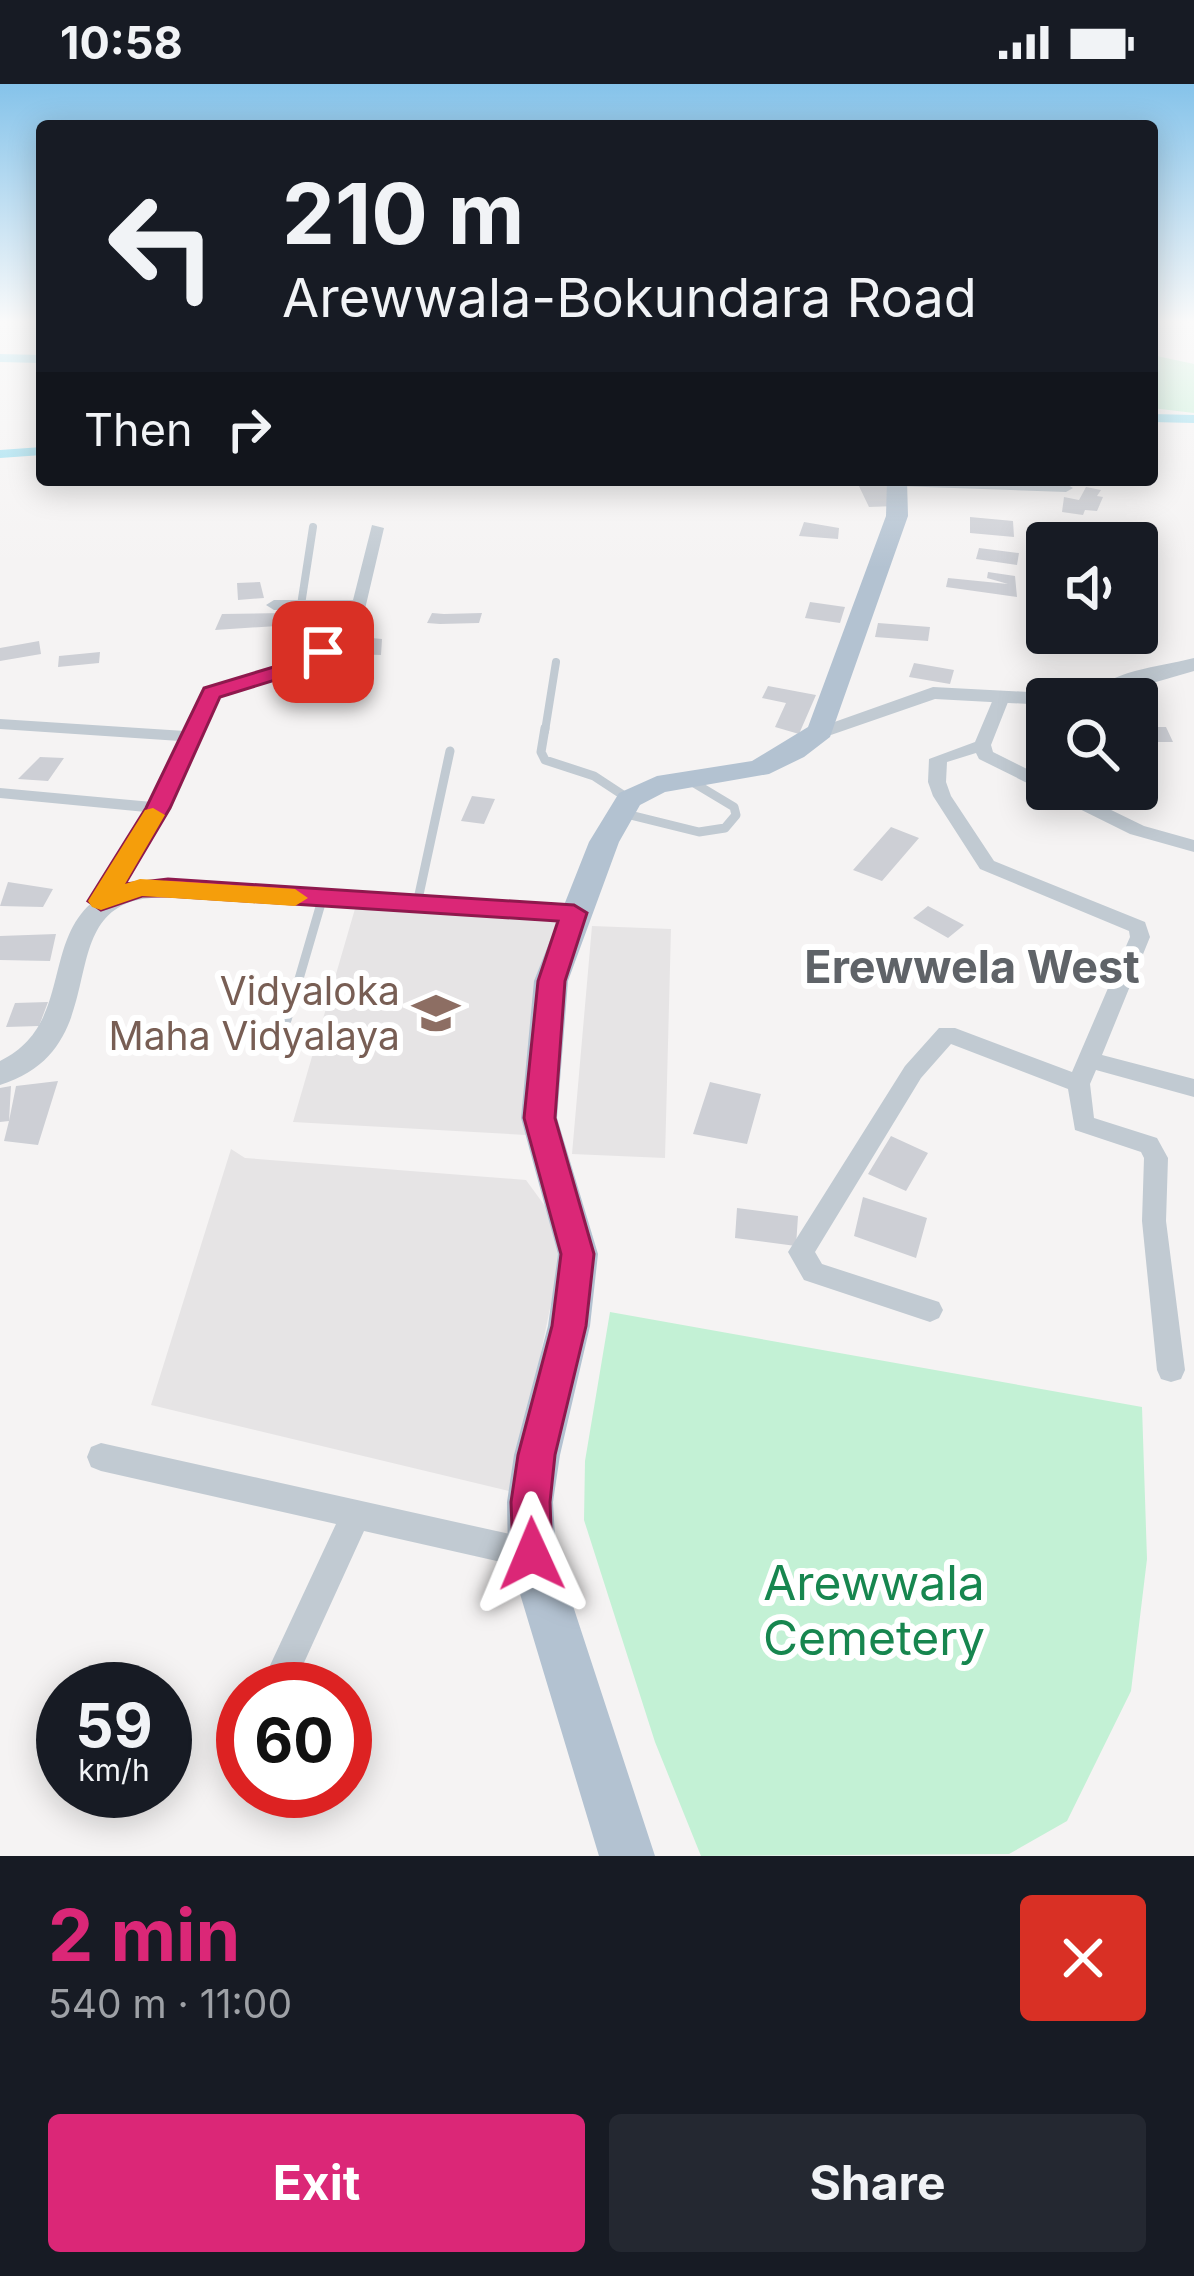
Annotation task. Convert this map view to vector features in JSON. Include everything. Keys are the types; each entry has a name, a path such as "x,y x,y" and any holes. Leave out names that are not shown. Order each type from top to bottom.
{"main road":[{"path":"627,1856 532,1554 530,1502 537,1455 569,1326 578,1254 539,1118 551,981 574,913 624,806 657,785 759,768 794,751 820,731 897,516 897,486"}],"street":[{"path":"1018,486 1066,488"},
{"path":"0,1074 15,1070 45,1049 85,929 158,808 212,692 294,668 352,636 377,529"},
{"path":"274,605 359,604"},
{"path":"1130,678 1156,676 1194,664"},
{"path":"820,731 933,693 1026,698"},
{"path":"1002,697 982,745 985,755 1026,775"},
{"path":"0,724 191,737"},
{"path":"982,745 938,760 936,786 970,836 973,851 987,865 1138,927 1140,937 1078,1084 1083,1124 1149,1144 1156,1158 1154,1221 1172,1370"},
{"path":"0,793 158,808"},
{"path":"1097,810 1137,830 1194,847"},
{"path":"101,901 140,888 574,913"},
{"path":"930,1310 813,1272 801,1252 913,1072 947,1034 1078,1084"},
{"path":"1092,1060 1194,1088"},
{"path":"101,1457 532,1554"},
{"path":"287,1662 356,1514"}],"lane":[{"path":"302,605 314,526"},
{"path":"556,662 541,752 545,760 594,776 624,806 705,833 725,828 736,815 734,807 689,780"},
{"path":"417,904 450,751"},
{"path":"286,1020 322,900"}],"shaded area":[{"name":"Vidyaloka Maha Vidyalaya","path":"359,895 567,904 526,1135 293,1122"},
{"path":"592,926 671,929 665,1158 572,1154"},
{"path":"231,1149 245,1158 526,1180 561,1228 555,1284 525,1430 521,1494 151,1405"}],"green space":[{"path":"1158,403 1194,403 1194,413 1158,409"},
{"name":"Arewwala Cemetery","path":"610,1312 1142,1407 1147,1559 1131,1691 1067,1821 1009,1854 701,1856 655,1742 584,1520 585,1461"}],"building":[{"path":"859,486 887,486 895,506 869,507"},
{"path":"1086,487 1101,490 1097,511 1062,512 1064,497 1079,500"},
{"path":"970,517 1013,521 1014,537 970,533"},
{"path":"804,522 839,528 838,539 799,536"},
{"path":"979,548 1019,553 1017,565 976,559"},
{"path":"988,572 1015,576 1017,597 946,587 948,578 1008,584 987,578"},
{"path":"260,582 264,598 238,600 237,583"},
{"path":"810,602 845,607 840,623 805,618"},
{"path":"284,613 277,626 215,630 222,614"},
{"path":"432,613 482,613 479,623 427,623"},
{"path":"878,623 930,627 928,641 875,637"},
{"path":"361,637 382,639 381,655 348,654"},
{"path":"39,641 41,654 0,661 0,648"},
{"path":"100,652 99,663 58,667 59,656"},
{"path":"914,663 954,670 950,684 909,677"},
{"path":"768,686 816,695 799,734 775,727 786,703 762,698"},
{"path":"1158,727 1166,727 1173,742 1158,742"},
{"path":"40,757 64,758 48,781 18,779"},
{"path":"472,796 495,799 484,824 461,821"},
{"path":"891,827 919,838 882,881 853,870"},
{"path":"8,882 53,889 43,907 0,906"},
{"path":"928,906 964,925 948,938 913,918"},
{"path":"56,934 50,961 0,960 0,936"},
{"path":"48,1002 39,1026 6,1027 15,1003"},
{"path":"58,1081 38,1145 4,1141 16,1086"},
{"path":"710,1082 761,1094 747,1144 693,1134"},
{"path":"11,1086 9,1121 0,1122 0,1088"},
{"path":"891,1136 928,1153 906,1191 868,1174"},
{"path":"863,1197 927,1218 916,1258 854,1236"},
{"path":"737,1208 798,1216 796,1246 735,1238"}],"waterway":[{"path":"1158,418 1194,419"},
{"path":"0,454 36,451"}],"slow traffic":[{"path":"153,815 101,901 140,888 295,898"}],"place":[{"name":"Vidyaloka Maha Vidyalaya","path":"436,1013"}],"district":[{"name":"Erewwela West","path":"972,967"}],"route":[{"path":"323,652 294,668 212,692 158,808 101,901 140,888 168,888 574,913 551,981 539,1118 578,1254 569,1326 537,1455 530,1502 532,1554"}]}
